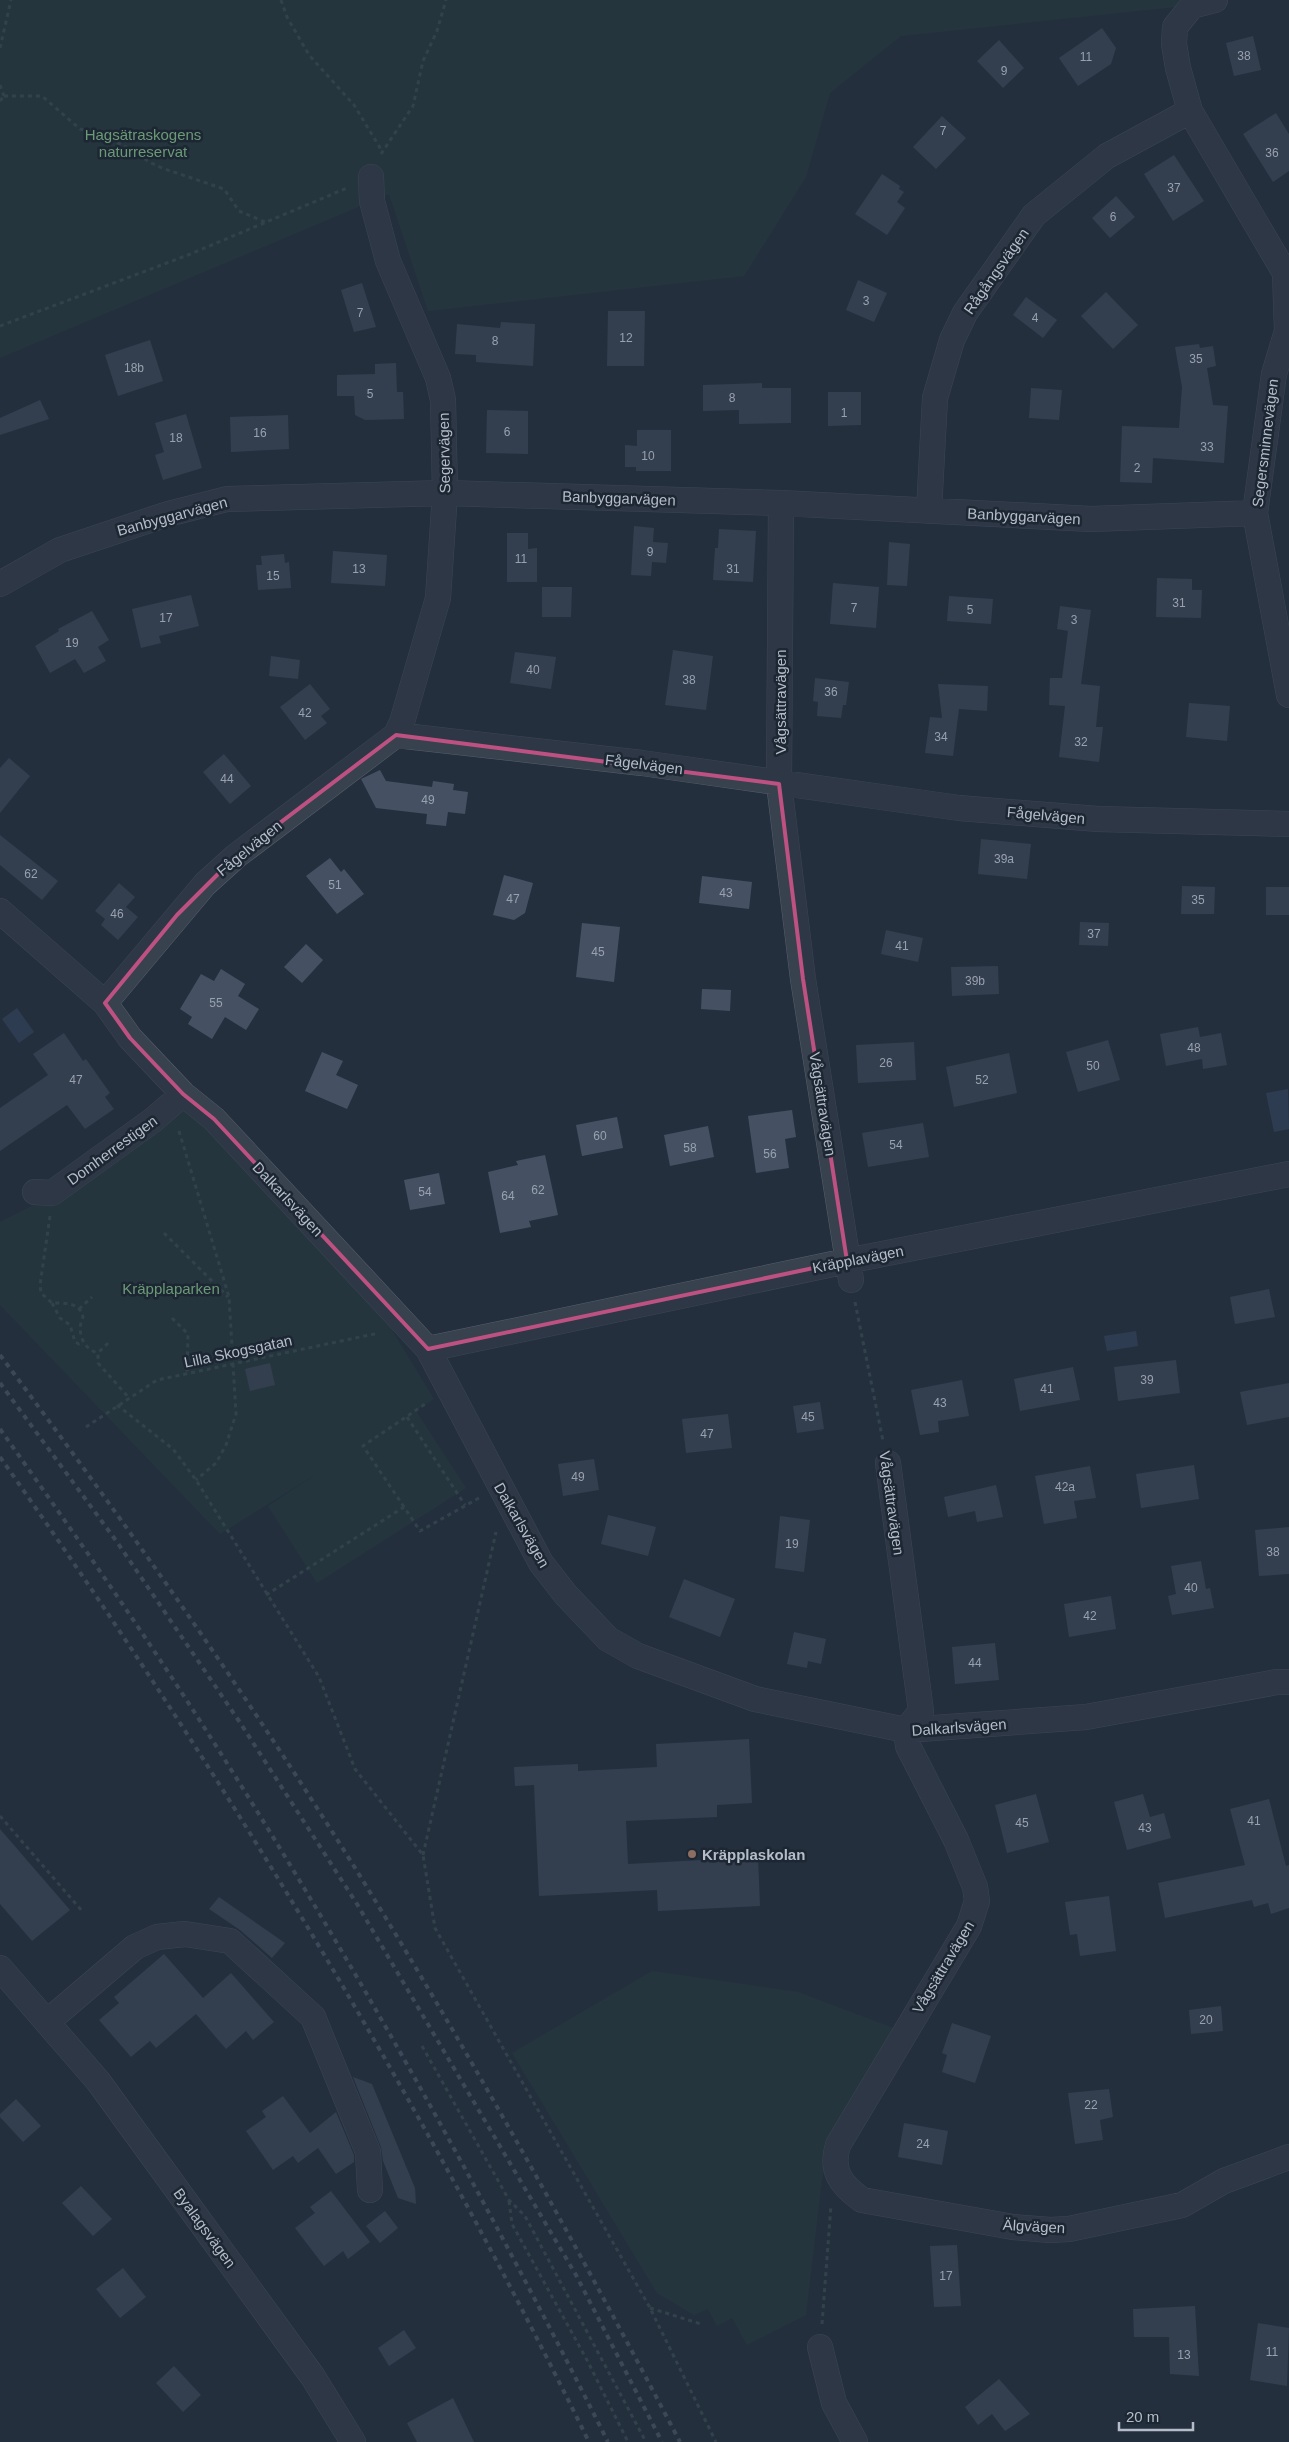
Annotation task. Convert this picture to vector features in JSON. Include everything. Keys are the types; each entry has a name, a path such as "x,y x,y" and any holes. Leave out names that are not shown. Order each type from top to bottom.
{"street":[{"name":"Segersminnevägen","path":"1215,0 1192,6 1175,27 1174,44 1178,68 1190,111 1285,274 1288,331 1274,374 1255,513 1289,695"},
{"name":"Rågångsvägen","path":"929,511 935,398 952,340 965,313 1034,215 1107,156 1190,111"},
{"name":"Segervägen","path":"371,177 372,202 388,261 438,378 441,393 445,493 438,598 402,722 396,735"},
{"name":"Banbyggarvägen","path":"0,584 60,550 168,514 227,499 445,493 781,503 1091,519 1255,513"},
{"name":"Vågsättravägen","path":"781,503 779,784 803,978 849,1271"},
{"name":"Fågelvägen","path":"105,1003 205,884 236,856 396,735 642,763 779,784 952,807 1088,818 1289,824"},
{"name":"Dalkarlsvägen","path":"0,911 105,1003 177,1101 214,1119 428,1349 493,1496 541,1563 566,1594 608,1638 638,1656 755,1699 906,1730 1086,1717 1277,1682 1289,1682"},
{"name":"Domherrestigen","path":"44,1192 177,1101"},
{"name":"Kräpplavägen","path":"428,1349 849,1271 1289,1174"},
{"name":"Vågsättravägen","path":"838,2177 834,2157 838,2145 969,1926 977,1901 975,1887 969,1871 908,1746 906,1730 920,1711 888,1463"},
{"path":"47,2022 135,1948 156,1937 185,1934 230,1941 313,2018 368,2152 370,2190"},
{"name":"Byalagsvägen","path":"0,1968 98,2081 116,2105 313,2377 353,2442"},
{"name":"Älgvägen","path":"838,2177 848,2190 862,2200 1013,2227 1069,2230 1182,2205 1224,2181 1289,2157"},
{"path":"820,2347 834,2403 855,2442"}],"path":[{"path":"0,48 12,0"},
{"path":"281,0 287,17 309,55 354,105 382,151"},
{"path":"0,326 188,255 371,177 382,151 412,106 423,61 437,31 446,0"},
{"path":"0,85 4,96"},
{"path":"0,101 4,96"},
{"path":"4,96 42,96 80,129 100,134 136,152 149,162 162,168 224,189 239,211 266,222"},
{"path":"177,1101 184,1144 229,1297 236,1414 226,1444 216,1463 196,1480"},
{"path":"44,1192 46,1256 40,1285 41,1293 52,1303 60,1318 70,1325 75,1342 83,1343"},
{"path":"164,1233 229,1297"},
{"name":"Vågsättravägen","path":"849,1271 888,1463"},
{"path":"79,1309 92,1297"},
{"path":"52,1303 69,1303 79,1309 83,1317 80,1327 83,1343 89,1349 98,1353"},
{"path":"172,1318 188,1334 187,1374"},
{"name":"Lilla Skogsgatan","path":"86,1427 157,1380 407,1326"},
{"path":"108,1343 98,1353 98,1363 129,1398"},
{"path":"430,1400 362,1446 420,1531 466,1505 493,1496 423,1855 435,1928 650,2308 716,2442"},
{"path":"117,1405 173,1449 196,1480 266,1595 319,1676 355,1769 423,1855"},
{"path":"408,1416 466,1505"},
{"path":"266,1595 404,1507"},
{"path":"0,1816 82,1912"},
{"path":"422,2046 509,2200 524,2216 646,2442"},
{"path":"820,2347 831,2206 838,2177"},
{"path":"509,2200 512,2224 588,2362 628,2442"},
{"path":"650,2308 701,2324"}],"highlighted area":[{"path":"396,735 779,784 803,979 847,1261 428,1349 214,1119 183,1094 130,1038 105,1003 177,915 236,856"}],"green space":[{"name":"Hagsätraskogens naturreservat","path":"0,0 1192,0 1185,6 901,36 830,93 806,177 744,276 428,311 389,194 0,358"},
{"name":"Kräpplaparken","path":"188,1107 390,1327 434,1399 416,1411 466,1488 317,1583 268,1506 318,1473 220,1534 0,1305 0,1222 102,1171"},
{"path":"652,1971 798,1992 896,2029 831,2144 822,2179 806,2315 747,2345 732,2318 717,2326 708,2309 694,2315 657,2293 512,2053"}],"water":[{"path":"17,1008 34,1032 19,1043 2,1019"},
{"path":"1288,1089 1289,1129 1274,1132 1266,1093"},
{"path":"1136,1331 1138,1346 1107,1351 1104,1336"}],"building":[{"path":"1102,28 1116,48 1111,64 1078,86 1059,58"},
{"path":"1253,36 1261,70 1234,76 1226,43"},
{"path":"999,40 1024,68 1003,88 977,61"},
{"path":"1276,113 1289,134 1289,171 1273,182 1243,134"},
{"path":"942,116 966,138 936,169 913,147"},
{"path":"1174,155 1204,201 1173,221 1144,174"},
{"path":"882,174 900,186 899,189 904,192 897,202 905,208 887,235 855,214"},
{"path":"1116,196 1135,217 1110,238 1092,218"},
{"path":"858,280 887,293 874,322 846,310"},
{"path":"362,283 376,327 354,332 341,290"},
{"path":"1106,292 1138,325 1113,349 1081,316"},
{"path":"1026,297 1057,320 1043,338 1013,315"},
{"path":"608,311 645,311 644,366 607,366"},
{"path":"501,322 535,324 533,366 476,362 476,355 455,354 457,324 500,328"},
{"path":"150,340 163,381 118,396 105,355"},
{"path":"1199,344 1200,348 1213,346 1216,366 1207,368 1213,405 1228,406 1224,463 1153,458 1152,483 1120,482 1122,426 1179,428 1182,387 1175,347"},
{"path":"396,363 397,392 403,392 404,419 365,420 355,415 354,396 337,396 337,375 375,374 375,364"},
{"path":"762,383 762,388 791,388 791,423 739,424 739,410 703,411 703,385"},
{"path":"1031,388 1062,390 1059,420 1029,418"},
{"path":"828,392 861,392 861,425 828,426"},
{"path":"40,400 49,419 0,435 0,418"},
{"path":"487,410 528,411 528,454 486,453"},
{"path":"186,414 202,468 163,480 155,455 164,452 155,423"},
{"path":"288,415 289,449 231,452 230,417"},
{"path":"637,430 671,430 671,471 636,471 636,467 625,467 625,445 637,446"},
{"path":"634,526 654,528 653,542 668,543 666,563 652,562 651,576 631,575"},
{"path":"719,529 756,531 753,582 713,580 715,548 718,548"},
{"path":"507,533 528,533 528,549 537,548 537,582 507,582"},
{"path":"889,542 910,544 907,586 887,585"},
{"path":"333,551 387,555 385,586 331,583"},
{"path":"284,554 285,563 289,562 291,588 258,590 256,565 262,565 261,556"},
{"path":"1157,578 1192,579 1192,590 1202,590 1201,618 1156,617"},
{"path":"833,583 879,587 876,628 830,624"},
{"path":"542,587 572,587 571,617 542,617"},
{"path":"191,595 199,626 159,636 161,643 141,648 132,609"},
{"path":"949,596 993,599 991,624 947,621"},
{"path":"1060,606 1091,610 1081,684 1100,686 1096,727 1103,727 1099,762 1059,757 1065,706 1049,705 1050,678 1062,678 1068,631 1057,629"},
{"path":"92,611 109,640 98,647 106,661 84,673 75,659 50,673 35,646 59,631 58,629"},
{"path":"673,650 713,656 706,710 665,705"},
{"path":"515,652 556,657 551,689 510,683"},
{"path":"271,656 300,660 298,679 269,676"},
{"path":"815,678 849,682 846,705 843,705 841,718 817,716 818,702 813,701"},
{"path":"310,684 330,709 321,716 327,723 305,740 280,707"},
{"path":"938,684 988,686 987,711 959,709 953,756 925,753 930,717 942,718"},
{"path":"1189,703 1230,706 1227,741 1186,737"},
{"path":"224,754 251,786 230,804 203,772"},
{"path":"9,758 30,776 0,813 0,768"},
{"path":"380,770 386,781 432,787 433,781 454,784 453,790 468,792 465,814 448,812 446,826 426,824 427,814 376,808 361,779"},
{"path":"0,835 58,881 42,900 0,865"},
{"path":"981,839 1031,844 1027,879 978,874"},
{"path":"330,858 341,872 344,869 364,894 337,914 306,876"},
{"path":"504,875 533,883 525,913 514,920 493,915"},
{"path":"702,876 752,882 749,909 699,903"},
{"path":"119,883 135,897 126,907 138,917 118,940 101,925 105,919 95,911"},
{"path":"1182,886 1215,887 1214,914 1181,914"},
{"path":"1266,887 1289,887 1289,915 1266,915"},
{"path":"1080,922 1109,923 1108,946 1079,945"},
{"path":"582,923 620,927 614,982 576,977"},
{"path":"886,930 923,938 918,962 881,954"},
{"path":"306,944 323,960 302,983 284,967"},
{"path":"998,966 999,994 952,996 951,967"},
{"path":"221,969 245,984 238,996 259,1009 246,1030 225,1017 212,1039 188,1024 192,1017 180,1009 201,974 214,981"},
{"path":"702,989 731,990 730,1011 701,1009"},
{"path":"1198,1027 1200,1037 1221,1033 1227,1065 1203,1069 1202,1059 1166,1066 1160,1034"},
{"path":"64,1033 83,1061 86,1059 110,1093 105,1097 114,1109 85,1129 67,1105 0,1151 0,1108 48,1075 33,1054"},
{"path":"1108,1040 1120,1080 1078,1092 1066,1052"},
{"path":"914,1042 916,1080 858,1083 856,1045"},
{"path":"322,1052 343,1061 336,1075 358,1085 347,1109 305,1091"},
{"path":"1009,1053 1017,1093 954,1107 946,1067"},
{"path":"792,1110 796,1137 785,1139 789,1168 756,1173 748,1116"},
{"path":"617,1117 623,1148 582,1156 576,1125"},
{"path":"923,1123 929,1157 868,1167 862,1133"},
{"path":"708,1126 714,1157 670,1166 664,1135"},
{"path":"545,1155 558,1215 529,1221 531,1227 500,1233 488,1172 518,1165 516,1161"},
{"path":"439,1173 445,1204 410,1210 404,1180"},
{"path":"1269,1289 1275,1317 1235,1324 1230,1297"},
{"path":"1176,1360 1180,1393 1118,1401 1114,1367"},
{"path":"270,1363 275,1385 250,1391 245,1369"},
{"path":"1073,1367 1080,1400 1020,1411 1014,1379"},
{"path":"962,1380 969,1416 938,1421 939,1432 920,1435 911,1390"},
{"path":"1289,1383 1289,1417 1247,1425 1240,1392"},
{"path":"820,1402 824,1429 797,1433 793,1406"},
{"path":"728,1414 732,1448 686,1453 682,1419"},
{"path":"594,1459 599,1490 563,1496 558,1464"},
{"path":"1194,1465 1199,1499 1141,1508 1136,1474"},
{"path":"1090,1466 1096,1498 1074,1501 1077,1518 1044,1524 1035,1476"},
{"path":"996,1485 1003,1517 977,1522 975,1511 948,1517 944,1497"},
{"path":"608,1515 656,1527 648,1556 601,1544"},
{"path":"780,1516 810,1520 804,1572 775,1568"},
{"path":"1289,1527 1289,1574 1259,1576 1255,1530"},
{"path":"1201,1561 1206,1589 1210,1588 1214,1608 1172,1615 1168,1596 1176,1594 1171,1566"},
{"path":"684,1579 735,1599 720,1637 669,1617"},
{"path":"1111,1596 1116,1629 1069,1637 1064,1604"},
{"path":"794,1632 826,1639 821,1664 808,1661 807,1668 787,1664"},
{"path":"995,1643 999,1680 955,1684 952,1647"},
{"path":"749,1739 752,1803 717,1805 717,1817 626,1821 628,1864 758,1857 760,1906 658,1911 657,1890 539,1896 534,1785 515,1786 514,1767 578,1764 578,1771 657,1767 656,1744"},
{"path":"1036,1794 1049,1842 1007,1853 995,1805"},
{"path":"1143,1794 1150,1817 1164,1813 1171,1838 1127,1850 1114,1802"},
{"path":"1269,1799 1286,1866 1289,1865 1289,1908 1271,1914 1268,1903 1254,1907 1252,1900 1165,1918 1158,1883 1245,1865 1230,1809"},
{"path":"0,1829 70,1910 32,1941 0,1904"},
{"path":"1109,1896 1116,1951 1080,1956 1077,1934 1070,1935 1065,1902"},
{"path":"219,1897 285,1943 272,1958 240,1930 209,1909"},
{"path":"164,1954 203,1998 231,1973 274,2022 253,2040 246,2031 226,2049 196,2014 156,2048 150,2041 131,2057 99,2020 119,2003 114,1997"},
{"path":"1221,2006 1223,2031 1191,2034 1189,2010"},
{"path":"952,2023 991,2036 975,2083 942,2072 947,2055 942,2053"},
{"path":"353,2077 372,2084 415,2188 416,2204 398,2198 383,2161 381,2147"},
{"path":"1109,2089 1113,2117 1100,2120 1103,2140 1075,2144 1068,2093"},
{"path":"283,2096 310,2133 336,2112 354,2155 354,2162 336,2174 318,2148 298,2163 293,2156 273,2170 246,2131 266,2117 262,2111"},
{"path":"16,2099 41,2126 23,2142 0,2117 0,2114"},
{"path":"904,2123 948,2131 942,2165 898,2157"},
{"path":"81,2186 112,2219 93,2236 62,2203"},
{"path":"331,2191 370,2242 348,2259 343,2251 324,2266 295,2228 315,2213 310,2207"},
{"path":"385,2211 398,2228 380,2243 366,2226"},
{"path":"957,2245 961,2306 934,2307 930,2246"},
{"path":"123,2268 146,2297 120,2318 96,2289"},
{"path":"1195,2306 1199,2376 1170,2374 1169,2337 1134,2337 1133,2309"},
{"path":"1258,2323 1289,2328 1287,2386 1250,2380"},
{"path":"404,2330 416,2348 389,2366 378,2348"},
{"path":"174,2366 201,2395 183,2412 156,2383"},
{"path":"999,2379 1030,2414 1005,2431 992,2414 978,2425 965,2407"},
{"path":"453,2398 474,2442 417,2442 407,2423"}],"railway":[{"path":"0,1355 145,1554 239,1689 373,1897 414,1964 531,2167 680,2442"},
{"path":"0,1383 117,1542 239,1721 357,1904 576,2275 662,2442"},
{"path":"0,1429 81,1543 160,1660 211,1738 317,1910 467,2173 608,2442"},
{"path":"0,1457 162,1695 314,1938 387,2062 457,2187 589,2442"}],"place":[{"name":"Kräpplaskolan","path":"692,1854"}]}
